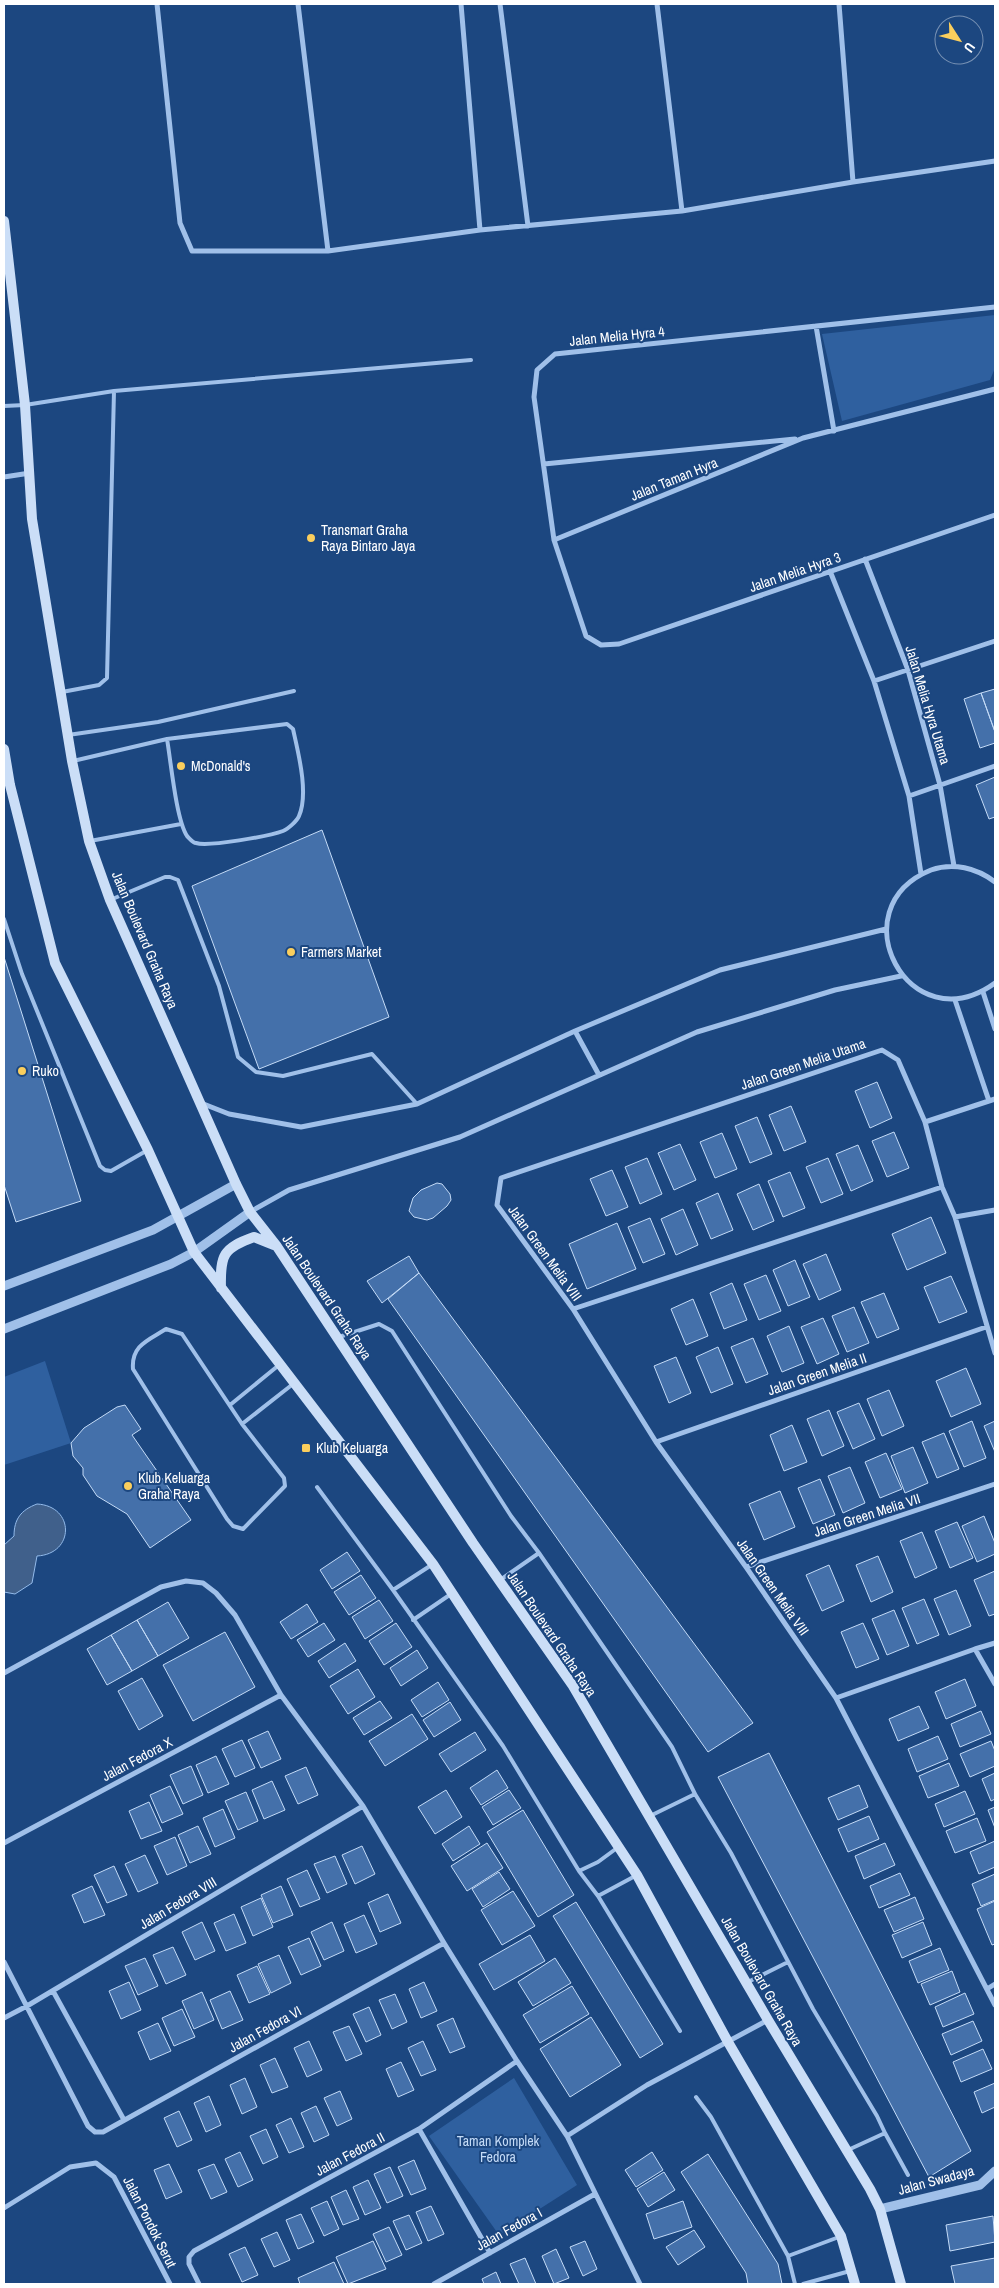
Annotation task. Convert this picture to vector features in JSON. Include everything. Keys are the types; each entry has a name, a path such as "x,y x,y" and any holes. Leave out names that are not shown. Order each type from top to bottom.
{"main road":[{"name":"Jalan Boulevard Graha Raya","path":"4,221 25,405 32,519 72,761 89,841 110,900 250,1212 276,1245 499,1580 573,1686 748,1982 768,2020 848,2150 880,2209 901,2284"},
{"path":"4,749 7,786 55,963 148,1150 194,1252 433,1564 637,1874 728,2042 841,2236 856,2284"},
{"path":"221,1288 220,1264 232,1245 254,1237 276,1245"}],"street":[{"path":"157,4 180,223 192,251 328,251 480,230 682,211 853,182 995,161"},
{"path":"298,4 328,251"},
{"path":"461,4 480,230"},
{"path":"500,4 528,226"},
{"path":"656,4 682,211"},
{"path":"838,4 853,182"},
{"name":"Jalan Melia Hyra 4","path":"601,645 586,636 554,540 534,397 537,370 555,354 995,307"},
{"path":"816,326 834,431"},
{"name":"Jalan Taman Hyra","path":"544,464 803,438 995,389"},
{"name":"Jalan Taman Hyra","path":"554,540 803,438"},
{"path":"4,477 30,473"},
{"name":"Jalan Melia Hyra 3","path":"601,645 619,644 995,515"},
{"name":"Jalan Melia Hyra Utama","path":"865,559 908,670 940,785 954,866"},
{"path":"830,571 874,680 909,796 921,874"},
{"path":"874,680 995,641"},
{"path":"909,796 995,766"},
{"path":"995,882 986,875 970,868 954,866 937,868 921,874 907,884 896,897 889,912 886,929 892,962 912,986 925,994 955,1000 983,992 995,983"},
{"path":"201,1103 229,1114 301,1127 417,1104 575,1031 720,970 886,929"},
{"path":"4,1329 171,1264 194,1252 250,1212 289,1190 460,1137 697,1032 835,990 902,976"},
{"path":"983,992 995,1029"},
{"path":"955,1000 989,1101"},
{"path":"575,1031 599,1075"},
{"name":"Jalan Green Melia Utama","path":"496,1205 501,1178 882,1050 898,1060 925,1122 942,1187 955,1217 995,1354"},
{"path":"925,1122 995,1099"},
{"path":"4,1286 153,1230 236,1184"},
{"path":"573,1309 942,1187"},
{"name":"Jalan Green Melia VIII","path":"496,1205 573,1309 656,1442 746,1567 836,1698 995,2005"},
{"path":"955,1217 995,1210"},
{"name":"Jalan Green Melia II","path":"656,1442 986,1327"},
{"name":"Jalan Green Melia VII","path":"746,1567 995,1484"},
{"path":"4,1673 161,1587 186,1581 203,1583 216,1593 235,1615 281,1695 364,1806 444,1943 517,2061 567,2136 640,2284"},
{"path":"836,1698 975,1649 995,1644"},
{"path":"975,1649 995,1684"},
{"name":"Jalan Fedora X","path":"4,1843 281,1695"},
{"name":"Jalan Fedora VIII","path":"4,2018 53,1991 364,1806"},
{"name":"Jalan Fedora VI","path":"27,2006 88,2126 95,2132 103,2132 444,1943"},
{"path":"4,1962 27,2006"},
{"path":"987,1989 995,1984"},
{"path":"53,1991 124,2120"},
{"path":"567,2136 647,2085 768,2020"},
{"name":"Jalan Fedora II","path":"199,2284 189,2264 189,2257 194,2251 419,2130 517,2061"},
{"path":"419,2130 490,2253"},
{"name":"Jalan Pondok Serut","path":"4,2208 70,2168 96,2163 114,2177 170,2284"},
{"name":"Jalan Swadaya","path":"880,2209 980,2185 995,2171"},
{"name":"Jalan Fedora I","path":"434,2284 596,2194"}],"lane":[{"path":"4,406 25,405 114,391 471,360"},
{"path":"60,692 98,685 107,678 114,391"},
{"path":"67,735 158,722 294,691"},
{"path":"72,761 166,739 287,724 293,729 298,749 303,806 298,818 284,831 212,844 196,844 188,838 181,824 166,739"},
{"path":"89,841 181,824"},
{"path":"110,900 165,877 178,880 219,986 238,1058 256,1072 283,1076 372,1054 417,1104"},
{"path":"4,919 22,974 100,1166 105,1170 111,1171 148,1150"},
{"path":"337,1338 379,1324 392,1331 511,1516 540,1553 672,1747 695,1794 730,1853 813,2009 864,2091 908,2175"},
{"path":"166,1329 182,1334 242,1424 284,1478 285,1486 280,1494 243,1529 233,1526 227,1519 133,1368 132,1358 136,1349 166,1329"},
{"path":"230,1405 280,1364"},
{"path":"242,1424 294,1384"},
{"path":"317,1487 393,1590 503,1746 579,1871 598,1896 680,2031"},
{"path":"499,1580 540,1553"},
{"path":"393,1590 433,1564"},
{"path":"413,1620 453,1593"},
{"path":"650,1816 695,1794"},
{"path":"579,1871 598,1862 619,1847"},
{"path":"598,1896 637,1874"},
{"path":"748,1982 788,1962"},
{"path":"696,2097 711,2117 788,2256 795,2284"},
{"path":"848,2150 885,2133"},
{"path":"788,2256 841,2236"},
{"path":"803,2284 852,2270"}],"green space":[{"path":"995,315 995,368 990,380 842,421 822,334"},
{"path":"45,1361 71,1443 4,1465 4,1377"},
{"name":"Taman Komplek Fedora","path":"514,2078 577,2185 499,2235 429,2136"}],"shaded area":[{"path":"37,1504 49,1507 58,1513 64,1521 66,1530 64,1539 58,1547 49,1553 37,1556 32,1583 15,1594 4,1592 4,1545 14,1536 15,1525 23,1512"}],"building":[{"path":"995,689 995,732 981,693"},
{"path":"981,693 995,732 995,743 980,748 964,699"},
{"path":"995,777 995,817 989,819 976,785"},
{"name":"Farmers Market","path":"322,830 389,1017 259,1069 192,886"},
{"name":"Ruko","path":"4,957 81,1201 16,1222 4,1185"},
{"path":"877,1082 892,1118 870,1128 855,1091"},
{"path":"791,1106 806,1142 784,1151 769,1115"},
{"path":"757,1117 772,1154 750,1163 735,1126"},
{"path":"894,1132 909,1168 887,1177 872,1141"},
{"path":"722,1133 737,1169 715,1178 700,1142"},
{"path":"680,1144 696,1180 674,1190 658,1153"},
{"path":"858,1145 873,1181 851,1191 836,1154"},
{"path":"647,1158 662,1194 640,1204 625,1167"},
{"path":"828,1158 843,1194 821,1203 806,1167"},
{"path":"612,1170 628,1207 606,1216 590,1179"},
{"path":"790,1172 805,1208 783,1217 768,1181"},
{"path":"437,1183 442,1184 450,1194 451,1200 447,1206 433,1218 427,1220 414,1217 409,1211 413,1198 421,1190"},
{"path":"759,1184 774,1221 753,1230 737,1194"},
{"path":"718,1193 733,1230 711,1239 696,1203"},
{"path":"683,1209 698,1245 676,1255 661,1219"},
{"path":"931,1217 946,1253 907,1270 892,1234"},
{"path":"650,1218 665,1254 643,1263 628,1227"},
{"path":"617,1223 636,1269 587,1289 569,1244"},
{"path":"826,1254 841,1290 819,1300 803,1264"},
{"path":"409,1256 419,1273 382,1303 367,1281"},
{"path":"795,1260 810,1297 788,1306 773,1270"},
{"path":"419,1273 753,1723 708,1752 388,1299"},
{"path":"766,1275 781,1311 759,1320 744,1284"},
{"path":"951,1276 967,1312 939,1323 924,1287"},
{"path":"732,1283 747,1320 724,1329 710,1293"},
{"path":"884,1293 899,1329 877,1338 861,1302"},
{"path":"693,1299 708,1336 686,1345 671,1309"},
{"path":"854,1307 869,1343 847,1352 832,1316"},
{"path":"823,1318 839,1354 817,1364 801,1327"},
{"path":"789,1326 804,1363 782,1372 767,1336"},
{"path":"753,1338 768,1374 746,1383 731,1347"},
{"path":"718,1347 733,1384 711,1393 696,1357"},
{"path":"676,1357 691,1393 669,1403 654,1366"},
{"path":"966,1368 981,1404 951,1417 936,1381"},
{"path":"889,1390 904,1426 882,1436 867,1399"},
{"path":"859,1403 875,1439 853,1449 837,1412"},
{"name":"Klub Keluarga Graha Raya","path":"125,1405 141,1429 132,1435 191,1520 150,1548 127,1514 97,1496 83,1475 83,1468 73,1456 71,1443 84,1428 117,1407"},
{"path":"829,1410 844,1446 822,1456 807,1419"},
{"path":"972,1421 986,1458 964,1467 949,1431"},
{"path":"995,1421 995,1452 984,1426"},
{"path":"792,1425 807,1462 784,1471 770,1435"},
{"path":"944,1433 959,1469 937,1478 922,1442"},
{"path":"913,1447 928,1483 905,1493 891,1456"},
{"path":"886,1453 902,1489 880,1498 865,1462"},
{"path":"850,1467 865,1503 843,1513 828,1476"},
{"path":"820,1479 835,1515 813,1524 798,1488"},
{"path":"780,1491 795,1527 764,1540 749,1504"},
{"path":"984,1516 995,1543 995,1554 977,1562 962,1526"},
{"path":"957,1522 973,1558 950,1568 935,1531"},
{"path":"922,1532 937,1568 915,1578 900,1541"},
{"path":"347,1552 360,1571 332,1589 320,1570"},
{"path":"878,1556 893,1592 871,1602 856,1565"},
{"path":"829,1565 844,1601 822,1611 806,1575"},
{"path":"995,1571 995,1614 989,1616 974,1580"},
{"path":"361,1575 376,1598 349,1615 334,1592"},
{"path":"956,1590 971,1626 949,1635 934,1599"},
{"path":"924,1599 939,1635 917,1644 902,1608"},
{"path":"379,1600 393,1621 365,1639 352,1617"},
{"path":"168,1602 189,1638 158,1656 137,1620"},
{"path":"307,1604 318,1622 291,1639 280,1622"},
{"path":"894,1610 909,1646 887,1655 872,1619"},
{"path":"137,1620 158,1656 132,1671 111,1635"},
{"path":"324,1623 335,1640 308,1657 297,1640"},
{"path":"396,1623 412,1647 384,1665 369,1641"},
{"path":"863,1623 879,1659 856,1668 841,1632"},
{"path":"225,1632 255,1687 193,1721 163,1665"},
{"path":"111,1635 132,1671 107,1685 87,1649"},
{"path":"345,1643 356,1661 329,1678 318,1661"},
{"path":"417,1650 428,1668 401,1686 390,1668"},
{"path":"358,1669 375,1697 348,1714 330,1686"},
{"path":"142,1678 163,1716 139,1730 118,1691"},
{"path":"965,1679 976,1706 946,1719 935,1692"},
{"path":"438,1682 449,1700 422,1717 411,1700"},
{"path":"380,1701 392,1718 364,1735 353,1718"},
{"path":"450,1702 461,1720 434,1737 423,1720"},
{"path":"919,1706 929,1728 898,1741 889,1719"},
{"path":"981,1711 991,1734 960,1747 951,1724"},
{"path":"412,1714 428,1739 385,1766 369,1741"},
{"path":"268,1731 281,1759 261,1768 248,1740"},
{"path":"475,1732 486,1750 451,1772 439,1754"},
{"path":"938,1736 948,1759 917,1772 908,1749"},
{"path":"242,1740 255,1768 235,1777 222,1749"},
{"path":"991,1741 995,1751 995,1766 970,1777 960,1754"},
{"path":"769,1753 971,2151 929,2177 718,1777"},
{"path":"216,1756 229,1784 208,1793 196,1765"},
{"path":"949,1763 959,1786 928,1798 919,1776"},
{"path":"191,1766 203,1795 183,1804 170,1775"},
{"path":"306,1767 318,1795 298,1804 285,1776"},
{"path":"497,1770 508,1788 481,1805 470,1788"},
{"path":"995,1773 995,1799 991,1801 982,1779"},
{"path":"272,1781 285,1810 264,1819 252,1790"},
{"path":"859,1785 868,1807 838,1820 828,1798"},
{"path":"170,1786 183,1814 162,1823 150,1795"},
{"path":"446,1790 462,1817 435,1834 418,1807"},
{"path":"509,1790 521,1808 493,1825 482,1807"},
{"path":"965,1791 975,1814 944,1827 935,1804"},
{"path":"246,1792 258,1821 238,1830 225,1801"},
{"path":"149,1802 162,1831 141,1839 129,1811"},
{"path":"995,1807 995,1828 988,1810"},
{"path":"223,1809 235,1838 215,1847 203,1818"},
{"path":"523,1810 574,1895 538,1917 487,1832"},
{"path":"869,1816 879,1839 848,1852 838,1829"},
{"path":"977,1818 986,1841 955,1853 946,1831"},
{"path":"198,1826 211,1854 190,1863 178,1835"},
{"path":"469,1826 480,1844 453,1861 442,1844"},
{"path":"175,1837 187,1866 167,1875 154,1846"},
{"path":"995,1841 995,1867 979,1874 970,1852"},
{"path":"487,1843 503,1868 467,1891 451,1866"},
{"path":"885,1843 895,1865 864,1879 855,1856"},
{"path":"362,1846 375,1874 355,1884 342,1855"},
{"path":"145,1855 158,1883 138,1892 125,1864"},
{"path":"335,1856 347,1884 327,1893 314,1864"},
{"path":"114,1866 127,1895 107,1903 94,1875"},
{"path":"307,1870 320,1899 300,1907 287,1879"},
{"path":"499,1872 510,1889 483,1907 472,1889"},
{"path":"900,1873 910,1895 879,1908 870,1886"},
{"path":"995,1874 995,1900 981,1906 972,1884"},
{"path":"92,1886 105,1915 84,1923 72,1895"},
{"path":"281,1886 293,1915 273,1923 261,1895"},
{"path":"513,1891 535,1926 502,1945 481,1910"},
{"path":"388,1894 401,1923 380,1932 368,1903"},
{"path":"915,1897 924,1919 894,1932 884,1910"},
{"path":"261,1898 273,1927 253,1936 241,1907"},
{"path":"995,1901 995,1944 992,1945 977,1909"},
{"path":"576,1902 663,2044 640,2058 553,1916"},
{"path":"234,1914 246,1943 226,1951 214,1923"},
{"path":"364,1915 377,1944 356,1953 344,1924"},
{"path":"202,1922 215,1951 195,1960 182,1932"},
{"path":"332,1922 344,1951 324,1960 311,1932"},
{"path":"923,1922 932,1945 902,1958 892,1935"},
{"path":"530,1935 545,1961 494,1990 479,1964"},
{"path":"309,1938 321,1966 301,1975 288,1947"},
{"path":"173,1947 186,1975 166,1984 153,1955"},
{"path":"940,1948 949,1970 918,1983 909,1961"},
{"path":"279,1955 291,1983 271,1993 258,1964"},
{"path":"145,1958 158,1986 138,1995 125,1966"},
{"path":"555,1958 571,1983 533,2006 518,1982"},
{"path":"257,1966 270,1994 249,2003 237,1975"},
{"path":"952,1971 960,1992 930,2005 921,1984"},
{"path":"129,1982 141,2010 121,2019 109,1991"},
{"path":"424,1982 437,2011 421,2018 409,1989"},
{"path":"572,1986 589,2014 540,2043 523,2015"},
{"path":"230,1991 243,2020 222,2029 210,2000"},
{"path":"202,1992 214,2020 194,2029 182,2001"},
{"path":"965,1993 974,2014 943,2027 935,2007"},
{"path":"395,1994 407,2022 392,2029 379,2000"},
{"path":"369,2007 381,2035 366,2042 353,2014"},
{"path":"182,2009 195,2037 174,2046 162,2018"},
{"path":"591,2017 621,2065 570,2097 540,2049"},
{"path":"453,2018 465,2047 450,2053 437,2025"},
{"path":"973,2021 982,2041 951,2055 942,2034"},
{"path":"158,2023 171,2051 150,2060 138,2032"},
{"path":"349,2026 362,2054 346,2061 333,2032"},
{"path":"309,2041 322,2070 307,2077 294,2048"},
{"path":"423,2041 436,2070 421,2076 408,2048"},
{"path":"983,2049 992,2069 961,2082 953,2062"},
{"path":"275,2058 288,2087 272,2093 260,2065"},
{"path":"401,2062 414,2090 398,2097 386,2069"},
{"path":"245,2078 257,2107 242,2114 230,2085"},
{"path":"995,2083 995,2107 982,2113 974,2092"},
{"path":"340,2091 352,2119 337,2126 324,2098"},
{"path":"209,2096 221,2125 206,2132 194,2103"},
{"path":"316,2106 329,2135 314,2142 301,2113"},
{"path":"179,2111 192,2140 177,2147 164,2118"},
{"path":"291,2118 304,2147 289,2153 276,2125"},
{"path":"266,2129 278,2157 263,2164 250,2136"},
{"path":"240,2152 253,2180 238,2187 225,2159"},
{"path":"652,2152 663,2170 636,2187 625,2170"},
{"path":"708,2154 778,2264 782,2284 748,2284 746,2273 681,2172"},
{"path":"414,2160 426,2189 411,2195 398,2167"},
{"path":"169,2164 182,2192 166,2199 154,2170"},
{"path":"214,2164 227,2192 211,2199 198,2170"},
{"path":"390,2167 403,2196 387,2203 374,2174"},
{"path":"664,2172 675,2190 648,2207 637,2189"},
{"path":"368,2180 381,2208 365,2215 353,2187"},
{"path":"346,2190 359,2219 343,2225 331,2197"},
{"path":"327,2201 339,2229 324,2236 311,2208"},
{"path":"683,2201 692,2227 654,2239 646,2214"},
{"path":"431,2206 444,2234 428,2241 416,2212"},
{"path":"301,2214 314,2242 298,2249 286,2220"},
{"path":"409,2215 422,2243 406,2250 393,2221"},
{"path":"993,2216 995,2242 950,2251 946,2225"},
{"path":"389,2227 402,2255 386,2262 373,2234"},
{"path":"694,2230 705,2247 678,2265 666,2247"},
{"path":"277,2232 290,2260 274,2267 261,2239"},
{"path":"373,2241 386,2269 348,2284 336,2257"},
{"path":"585,2241 597,2269 583,2276 570,2247"},
{"path":"245,2247 258,2275 242,2282 229,2254"},
{"path":"556,2249 569,2278 554,2284 542,2256"},
{"path":"525,2258 536,2284 519,2284 510,2264"},
{"path":"995,2258 995,2284 955,2284 951,2266"},
{"path":"334,2262 344,2284 300,2284 298,2278"},
{"path":"496,2272 501,2284 484,2284 482,2279"}],"place":[{"name":"Transmart Graha Raya Bintaro Jaya","path":"311,538"},
{"name":"McDonald's","path":"181,766"},
{"name":"Farmers Market","path":"291,952"},
{"name":"Ruko","path":"22,1071"},
{"name":"Klub Keluarga","path":"306,1448"},
{"name":"Klub Keluarga Graha Raya","path":"128,1486"}]}
